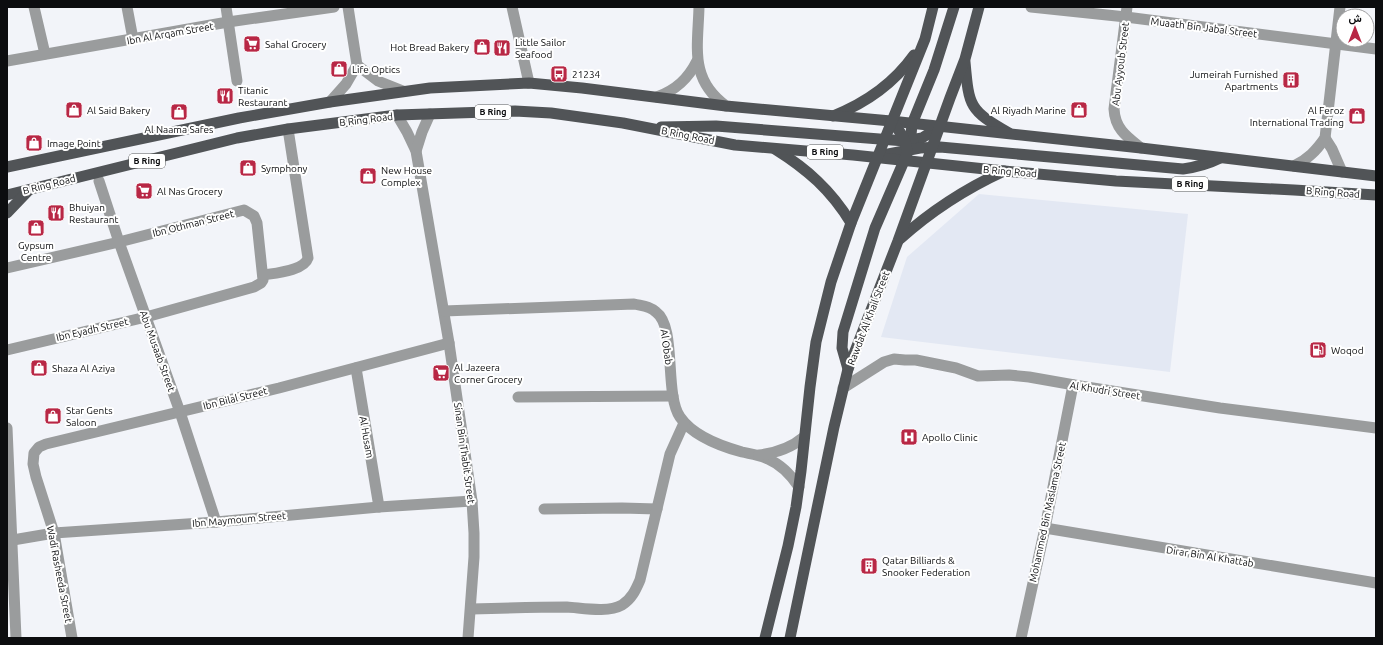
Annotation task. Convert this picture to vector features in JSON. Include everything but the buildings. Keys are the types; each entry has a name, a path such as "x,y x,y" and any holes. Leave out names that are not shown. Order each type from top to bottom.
{"main road":[{"path":"765,638 790,539 799,487 816,342 831,282 850,223 925,39 932,7"},
{"path":"848,369 842,348 843,332 875,228 909,148 912,124 934,70 954,7"},
{"name":"Rawdat Al Khail Street","path":"790,638 848,369 898,241 965,59 979,7"},
{"path":"832,116 860,104 885,86 907,65 925,39"},
{"path":"965,59 967,88 969,96 976,109 987,120 1013,135"},
{"name":"B Ring Road","path":"7,168 239,118 330,102 430,88 529,83 726,106 891,121 1141,148 1376,176"},
{"name":"B Ring Road","path":"7,195 237,138 288,129 396,115 515,111 587,117 735,144 773,148 877,157 909,148"},
{"path":"891,121 900,131 909,148 926,163"},
{"path":"649,128 671,126 716,126 883,140 909,148 933,146 1183,169 1209,164 1221,158"},
{"path":"909,148 939,127"},
{"path":"773,148 812,175 834,197 850,223"},
{"name":"B Ring Road","path":"926,163 1116,181 1294,190 1376,196"},
{"path":"898,241 925,218 954,198 1004,171"},
{"path":"7,213 30,189"}],"street":[{"path":"34,7 45,54"},
{"path":"127,7 133,39"},
{"path":"226,7 237,80"},
{"name":"Ibn Al Arqam Street","path":"7,61 228,22 334,7"},
{"path":"348,7 358,65 378,81 403,91"},
{"path":"512,7 529,83"},
{"path":"699,7 697,61 707,87 712,94 726,106"},
{"name":"Muaath Bin Jabal Street","path":"1031,7 1126,12 1335,44"},
{"name":"Abu Ayyoub Street","path":"1126,12 1114,117 1126,136 1141,148"},
{"path":"1294,166 1307,159 1317,150 1325,138 1336,48"},
{"path":"657,97 674,90 681,84 690,74 697,61"},
{"path":"330,102 346,84 358,65"},
{"name":"Sinan Bin Thabit Street","path":"416,151 430,114"},
{"name":"Sinan Bin Thabit Street","path":"396,115 407,132 416,151 444,311 472,501 474,556 468,638"},
{"path":"263,275 293,270 307,262 308,258 288,129"},
{"path":"1325,138 1332,149 1342,172"},
{"name":"Abu Musaab Street","path":"99,181 119,242 180,412 216,522"},
{"name":"Ibn Othman Street","path":"10,267 119,242 244,210 254,216 257,223 263,275"},
{"name":"Ibn Eyadh Street","path":"7,350 146,317 254,287 261,283 263,280 263,275"},
{"name":"Al Obab","path":"444,311 634,304 648,307 658,312 663,321 668,337 673,396 677,413 684,423"},
{"name":"Ibn Bilal Street","path":"33,464 34,453 38,447 46,444 356,368 449,343"},
{"name":"Al Khudri Street","path":"843,388 884,362 894,359 916,360 956,368 978,376 1019,376 1220,408 1376,428"},
{"name":"Al Husam","path":"356,368 379,507"},
{"name":"Mohammed Bin Maslama Street","path":"1021,638 1045,528 1073,385"},
{"path":"518,397 673,396"},
{"path":"471,609 568,607 602,609 622,605 634,594 640,580 670,454 684,423 707,440 741,452 758,455 778,464 790,475 799,487"},
{"path":"7,428 9,541 16,638"},
{"path":"758,455 784,450 795,445 804,437"},
{"name":"Wadi Rasheeda Street","path":"33,464 54,533 72,638"},
{"name":"Ibn Maymoum Street","path":"9,541 54,533 216,522 379,507 472,501"},
{"path":"544,510 622,508 657,509"},
{"name":"Dirar Bin Al Khattab","path":"1045,528 1376,583"}],"shaded area":[{"path":"979,194 1188,214 1170,372 881,337 907,257"}],"place":[{"name":"Sahal Grocery","path":"252,44"},
{"name":"Hot Bread Bakery","path":"482,47"},
{"name":"Little Sailor Seafood","path":"502,48"},
{"name":"Life Optics","path":"339,69"},
{"name":"21234","path":"559,74"},
{"name":"Jumeirah Furnished Apartments","path":"1291,80"},
{"name":"Titanic Restaurant","path":"225,96"},
{"name":"Al Said Bakery","path":"74,110"},
{"name":"Al Riyadh Marine","path":"1079,110"},
{"name":"Al Naama Safes","path":"179,112"},
{"name":"Al Feroz International Trading","path":"1357,116"},
{"name":"Image Point","path":"34,143"},
{"name":"Symphony","path":"248,168"},
{"name":"New House Complex","path":"368,176"},
{"name":"Al Nas Grocery","path":"144,191"},
{"name":"Bhuiyan Restaurant","path":"56,213"},
{"name":"Gypsum Centre","path":"36,228"},
{"name":"Woqod","path":"1318,350"},
{"name":"Shaza Al Aziya","path":"39,368"},
{"name":"Al Jazeera Corner Grocery","path":"441,373"},
{"name":"Star Gents Saloon","path":"53,416"},
{"name":"Apollo Clinic","path":"909,437"},
{"name":"Qatar Billiards & Snooker Federation","path":"869,566"}]}
